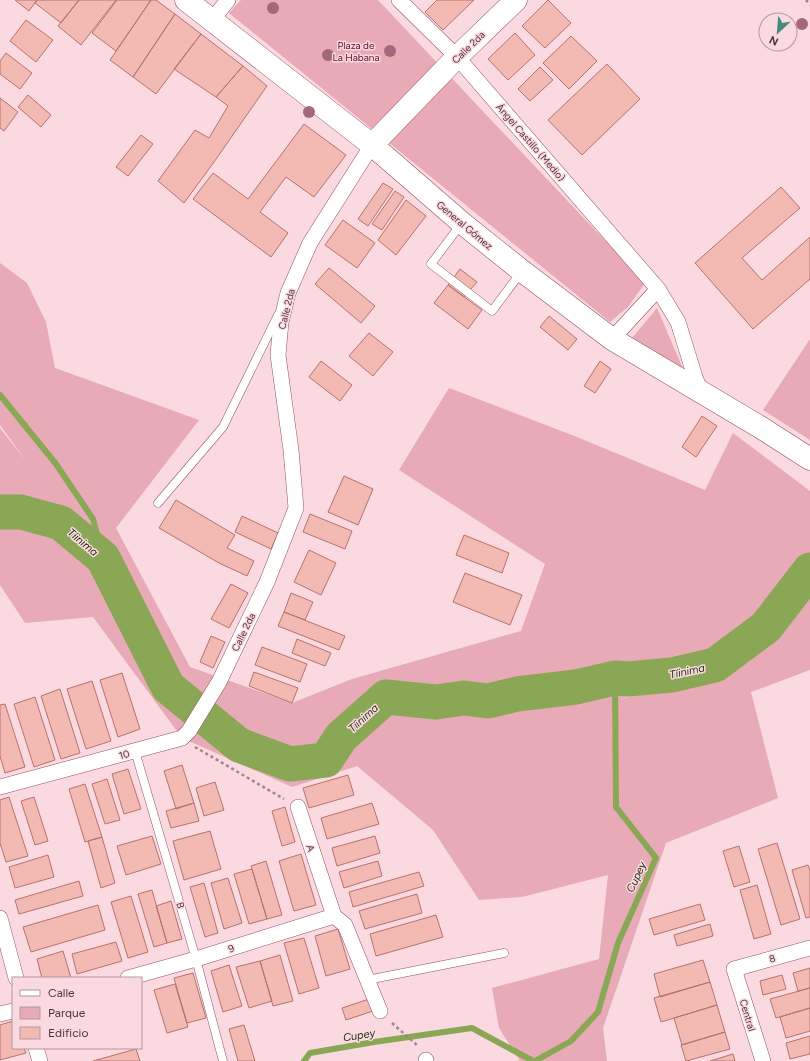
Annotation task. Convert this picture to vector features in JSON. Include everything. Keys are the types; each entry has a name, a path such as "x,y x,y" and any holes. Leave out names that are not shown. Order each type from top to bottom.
{"main road":[{"name":"General Gómez","path":"186,0 372,146 462,223 522,271 612,339 760,427 810,459"},
{"name":"Calle 2da","path":"372,146 457,57 516,0"}],"street":[{"path":"212,20 228,0"},
{"name":"Ángel Castillo (Medio)","path":"399,0 457,57 658,289 678,322 701,392"},
{"name":"Calle 2da","path":"186,735 219,682 267,582 296,508 291,450 278,355 280,322 288,293 310,243 372,146"},
{"path":"612,339 658,289"},
{"name":"10","path":"0,787 135,751 186,735"},
{"name":"A","path":"298,807 334,916 345,925 367,980 385,1016"},
{"name":"9","path":"131,977 334,916"},
{"path":"0,918 16,977"},
{"name":"8","path":"734,969 810,948"},
{"name":"Central","path":"734,969 763,1061"},
{"path":"0,1014 12,1011"},
{"path":"36,1049 40,1061"}],"lane":[{"path":"462,223 430,264 492,311 522,271"},
{"path":"158,503 223,427 288,293"},
{"name":"B","path":"135,751 196,958 223,1061"},
{"path":"367,980 504,953"}],"path":[{"path":"806,0 810,5"},
{"path":"186,735 198,750 298,807"},
{"path":"385,1016 418,1046"}],"green space":[{"name":"Plaza de La Habana","path":"241,0 378,0 645,283 628,307 610,322 229,13"},
{"path":"0,263 27,283 46,322 55,368 199,420 116,528 190,667 292,703 352,679 521,631 545,564 399,470 449,388 577,437 705,490 733,433 810,491 810,567 733,651 621,699 749,662 810,585 810,670 751,692 778,798 666,843 603,1028 607,1061 520,1061 499,1028 492,988 599,959 608,875 522,897 479,900 433,830 357,766 292,787 182,738 93,617 25,623 0,585 0,428 27,462 0,425"},
{"path":"657,308 684,371 632,338"},
{"path":"810,339 810,440 763,410"}],"building":[{"path":"15,0 37,0 29,11"},
{"path":"37,0 79,0 61,23 35,3"},
{"path":"79,0 116,0 81,45 58,26"},
{"path":"117,0 151,0 116,51 92,33"},
{"path":"151,0 156,0 175,14 133,77 110,60"},
{"path":"437,0 474,0 443,30 425,12"},
{"path":"548,0 571,23 545,48 522,26"},
{"path":"175,14 201,34 156,94 133,77"},
{"path":"26,20 53,40 36,62 10,41"},
{"path":"515,33 535,55 508,80 488,59"},
{"path":"201,34 243,66 216,97 174,69"},
{"path":"571,36 597,61 569,89 543,63"},
{"path":"6,53 32,73 20,89 0,74 0,61"},
{"path":"607,64 640,99 582,155 548,120"},
{"path":"243,66 267,86 184,203 158,181 195,130 209,138 228,106 216,97"},
{"path":"540,67 553,80 530,101 518,89"},
{"path":"28,95 51,115 41,127 18,107"},
{"path":"0,98 18,112 4,131 0,128"},
{"path":"304,124 346,155 314,197 286,177 260,212 288,233 271,257 193,199 213,173 248,199"},
{"path":"141,135 153,144 128,176 116,167"},
{"path":"383,183 393,189 368,226 358,219"},
{"path":"781,187 800,208 742,258 762,280 810,237 810,279 753,329 695,263"},
{"path":"395,191 404,197 382,230 372,224"},
{"path":"406,200 426,216 396,255 378,240"},
{"path":"343,220 375,243 357,268 325,245"},
{"path":"329,268 375,306 361,323 315,284"},
{"path":"460,269 477,282 464,297 448,285"},
{"path":"448,285 482,310 468,329 434,303"},
{"path":"549,316 577,339 568,350 540,327"},
{"path":"369,333 393,352 373,376 349,356"},
{"path":"321,361 352,385 340,401 309,377"},
{"path":"600,361 611,369 595,393 584,386"},
{"path":"702,416 717,426 696,457 682,447"},
{"path":"344,476 373,489 358,525 328,512"},
{"path":"176,500 235,535 227,548 254,561 247,576 219,563 159,528"},
{"path":"310,514 352,531 345,549 303,532"},
{"path":"242,516 278,533 271,549 235,532"},
{"path":"464,535 509,553 502,573 456,555"},
{"path":"309,550 336,563 321,595 294,582"},
{"path":"465,573 522,595 510,625 453,602"},
{"path":"231,584 248,593 229,628 211,619"},
{"path":"291,593 313,602 305,620 284,612"},
{"path":"284,612 345,636 339,650 278,626"},
{"path":"211,636 225,642 213,668 200,662"},
{"path":"297,639 331,653 325,666 292,653"},
{"path":"262,647 307,664 300,682 255,665"},
{"path":"254,672 298,688 292,703 249,686"},
{"path":"122,673 140,729 118,737 100,680"},
{"path":"92,681 111,741 86,749 67,689"},
{"path":"60,689 80,753 61,759 41,696"},
{"path":"35,697 55,760 34,767 14,704"},
{"path":"5,704 25,767 5,773 0,756 0,705"},
{"path":"182,765 194,803 176,809 164,771"},
{"path":"128,769 141,809 124,814 112,774"},
{"path":"348,775 354,795 309,808 303,788"},
{"path":"107,779 120,820 105,824 92,784"},
{"path":"215,782 224,810 204,816 196,788"},
{"path":"85,784 102,837 85,842 69,789"},
{"path":"9,797 28,856 6,862 0,843 0,800"},
{"path":"34,797 48,841 35,845 21,801"},
{"path":"194,803 199,821 171,828 166,811"},
{"path":"372,803 379,824 327,839 321,818"},
{"path":"285,807 295,842 282,846 272,811"},
{"path":"210,831 221,869 184,880 173,841"},
{"path":"152,836 161,864 126,875 117,846"},
{"path":"375,836 380,853 337,866 332,848"},
{"path":"102,837 115,883 101,888 88,841"},
{"path":"777,843 800,919 781,925 758,849"},
{"path":"739,846 750,882 734,887 723,851"},
{"path":"301,854 316,905 294,911 279,861"},
{"path":"48,855 54,877 15,888 9,867"},
{"path":"266,861 282,915 267,919 251,866"},
{"path":"378,861 382,876 344,888 339,872"},
{"path":"808,865 810,871 810,917 806,918 792,870"},
{"path":"252,869 267,919 249,924 234,874"},
{"path":"419,872 424,886 353,907 349,892"},
{"path":"228,878 242,923 224,929 211,883"},
{"path":"79,881 83,896 19,914 15,900"},
{"path":"204,883 218,933 205,937 190,887"},
{"path":"757,885 771,934 754,939 740,890"},
{"path":"152,890 167,943 154,947 138,894"},
{"path":"417,894 422,913 365,929 359,911"},
{"path":"131,896 148,952 128,958 111,902"},
{"path":"171,901 182,939 167,943 156,906"},
{"path":"700,904 705,920 654,935 649,919"},
{"path":"98,905 105,930 31,952 23,927"},
{"path":"436,915 443,937 376,956 370,934"},
{"path":"710,924 713,936 677,946 674,935"},
{"path":"338,929 350,969 326,976 315,936"},
{"path":"304,938 319,988 299,994 284,943"},
{"path":"116,942 122,961 77,974 72,954"},
{"path":"63,951 71,977 42,977 37,959"},
{"path":"280,955 293,1001 273,1006 260,961"},
{"path":"703,960 710,982 660,997 654,974"},
{"path":"260,961 272,1001 249,1008 236,967"},
{"path":"229,965 242,1006 223,1012 211,971"},
{"path":"810,968 810,988 798,991 793,973"},
{"path":"193,973 206,1018 187,1023 174,978"},
{"path":"782,975 786,989 763,995 760,981"},
{"path":"710,982 717,1005 661,1022 654,998"},
{"path":"175,984 188,1027 167,1033 154,990"},
{"path":"810,988 810,1008 776,1018 770,999"},
{"path":"369,999 373,1011 346,1020 342,1008"},
{"path":"717,1005 725,1032 682,1045 674,1018"},
{"path":"810,1008 810,1031 786,1038 780,1017"},
{"path":"12,1021 12,1049 24,1049 26,1053 0,1060 0,1025"},
{"path":"244,1025 255,1061 238,1061 229,1029"},
{"path":"725,1032 730,1049 686,1061 681,1045"},
{"path":"810,1036 810,1054 790,1059 786,1043"},
{"path":"136,1049 140,1061 93,1061"},
{"path":"733,1054 735,1061 710,1061"}],"waterway":[{"path":"0,395 56,464 93,519 103,558"},
{"name":"Tíinima","path":"0,512 21,512 61,523 103,558 168,687 239,745 290,764 326,760 341,737 386,697 436,702 464,698 488,701 517,694 576,687 615,678 628,679 672,675 715,665 766,627 810,570"},
{"name":"Cupey","path":"535,1061 571,1041 598,1012 618,943 656,858 616,807 615,678"},
{"name":"Cupey","path":"304,1061 310,1053 472,1028 533,1061"}]}
